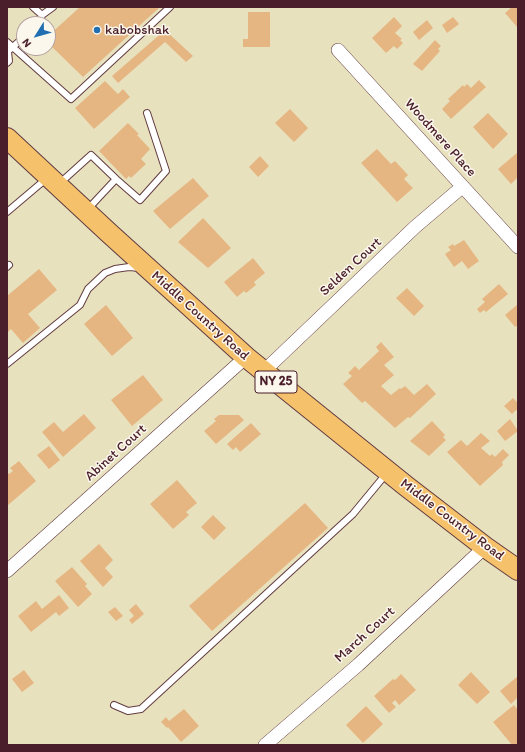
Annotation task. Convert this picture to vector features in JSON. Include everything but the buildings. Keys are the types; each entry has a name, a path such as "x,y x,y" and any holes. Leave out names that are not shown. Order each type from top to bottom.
{"main road":[{"name":"Middle Country Road","path":"7,138 147,268 263,372 388,472 485,547 518,570"}],"street":[{"name":"Woodmere Place","path":"338,50 518,247"},
{"name":"Selden Court","path":"263,372 415,227 462,187"},
{"name":"Abinet Court","path":"7,571 246,357"},
{"name":"March Court","path":"265,745 358,665 485,547"}],"lane":[{"path":"33,7 42,15 53,7"},
{"path":"9,51 70,99 170,7"},
{"path":"7,42 9,51 9,61 7,63"},
{"path":"7,212 91,155 140,200 166,171 147,113"},
{"path":"86,212 116,179"},
{"path":"7,364 80,305 88,289 105,273 115,269 129,267 147,268"},
{"path":"114,705 128,711 141,709 353,514 388,472"}],"place":[{"name":"kabobshak","path":"97,30"}]}
